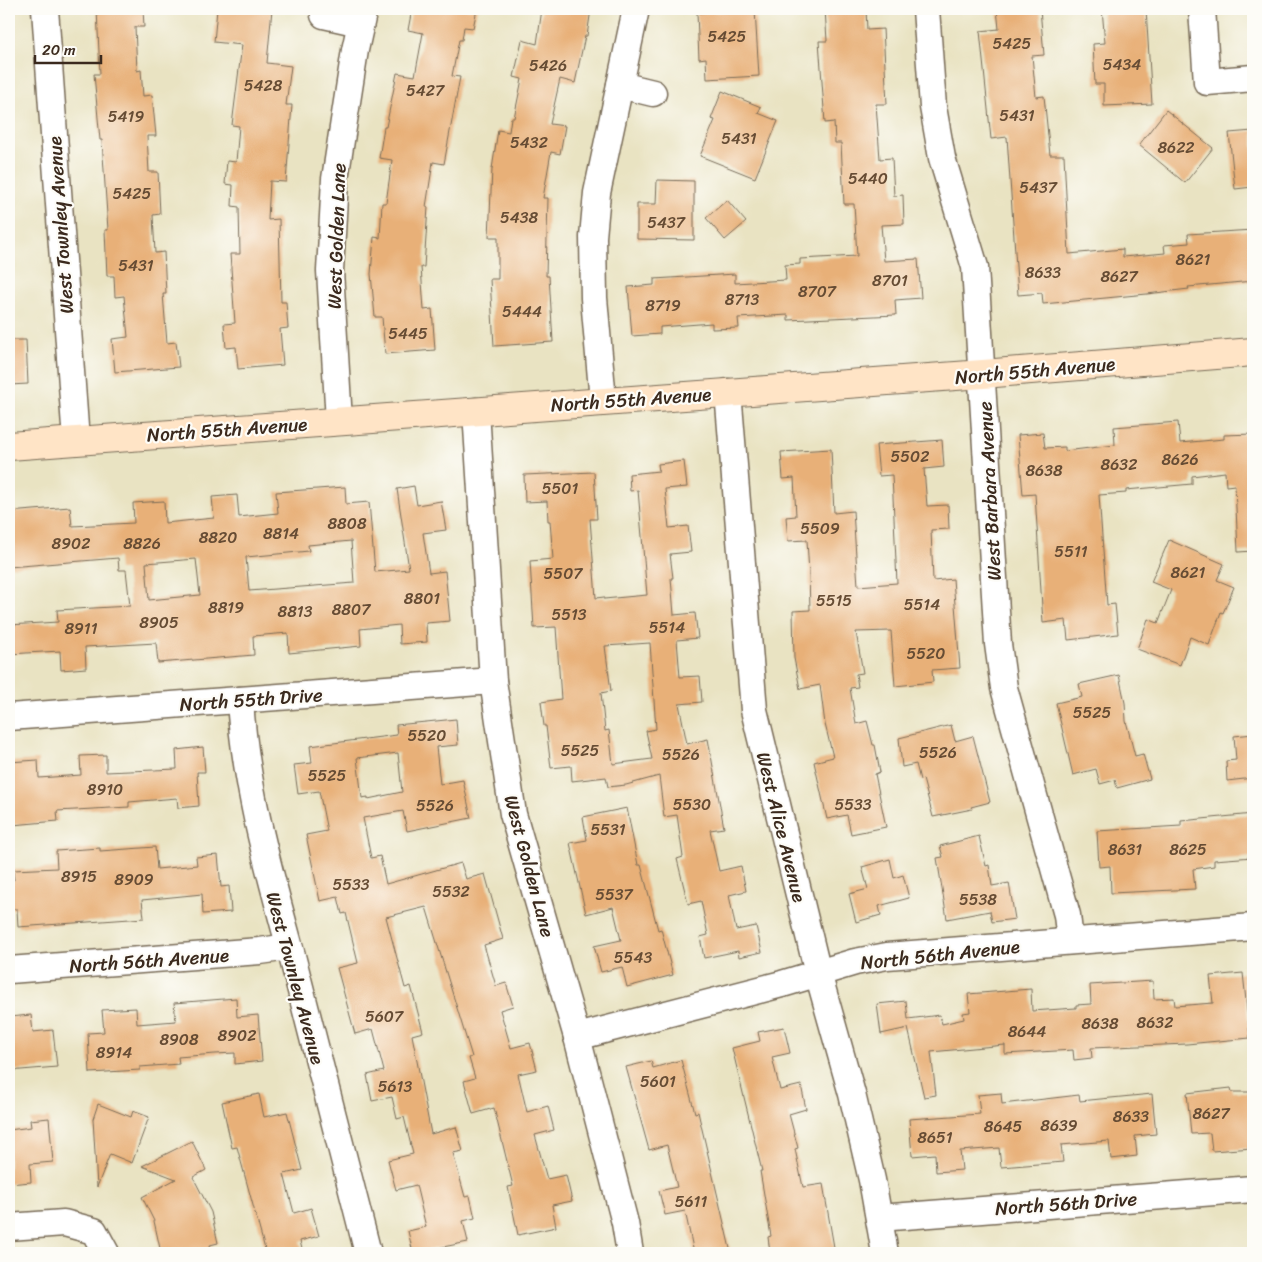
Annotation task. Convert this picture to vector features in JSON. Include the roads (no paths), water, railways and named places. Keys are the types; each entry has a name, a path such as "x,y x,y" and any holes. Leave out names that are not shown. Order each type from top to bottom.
{"street":[{"name":"West Townley Avenue","path":"45,9 76,441"},
{"path":"603,401 594,298 593,237 597,193 636,9"},
{"name":"West Barbara Avenue","path":"926,9 932,107 942,158 974,268 983,374 998,644 1004,688 1067,915 1070,941"},
{"path":"1202,9 1207,82 1253,78"},
{"name":"West Golden Lane","path":"324,15 362,16 335,179 333,212 330,271 339,421"},
{"path":"620,85 653,93"},
{"name":"North 55th Avenue","path":"9,446 983,374 1253,352"},
{"name":"West Alice Avenue","path":"728,392 754,710 818,974 852,1094 885,1253"},
{"name":"West Golden Lane","path":"476,410 493,681 513,814 577,1037 625,1223 630,1253"},
{"name":"North 55th Drive","path":"9,717 493,681"},
{"name":"West Townley Avenue","path":"240,700 242,742 270,881 290,947 368,1253"},
{"name":"North 56th Avenue","path":"577,1037 818,974 855,962 888,956 1253,927"},
{"name":"North 56th Avenue","path":"9,970 260,951 290,947"},
{"name":"North 56th Drive","path":"879,1218 1253,1189"},
{"path":"9,1227 64,1222 100,1242"}]}
